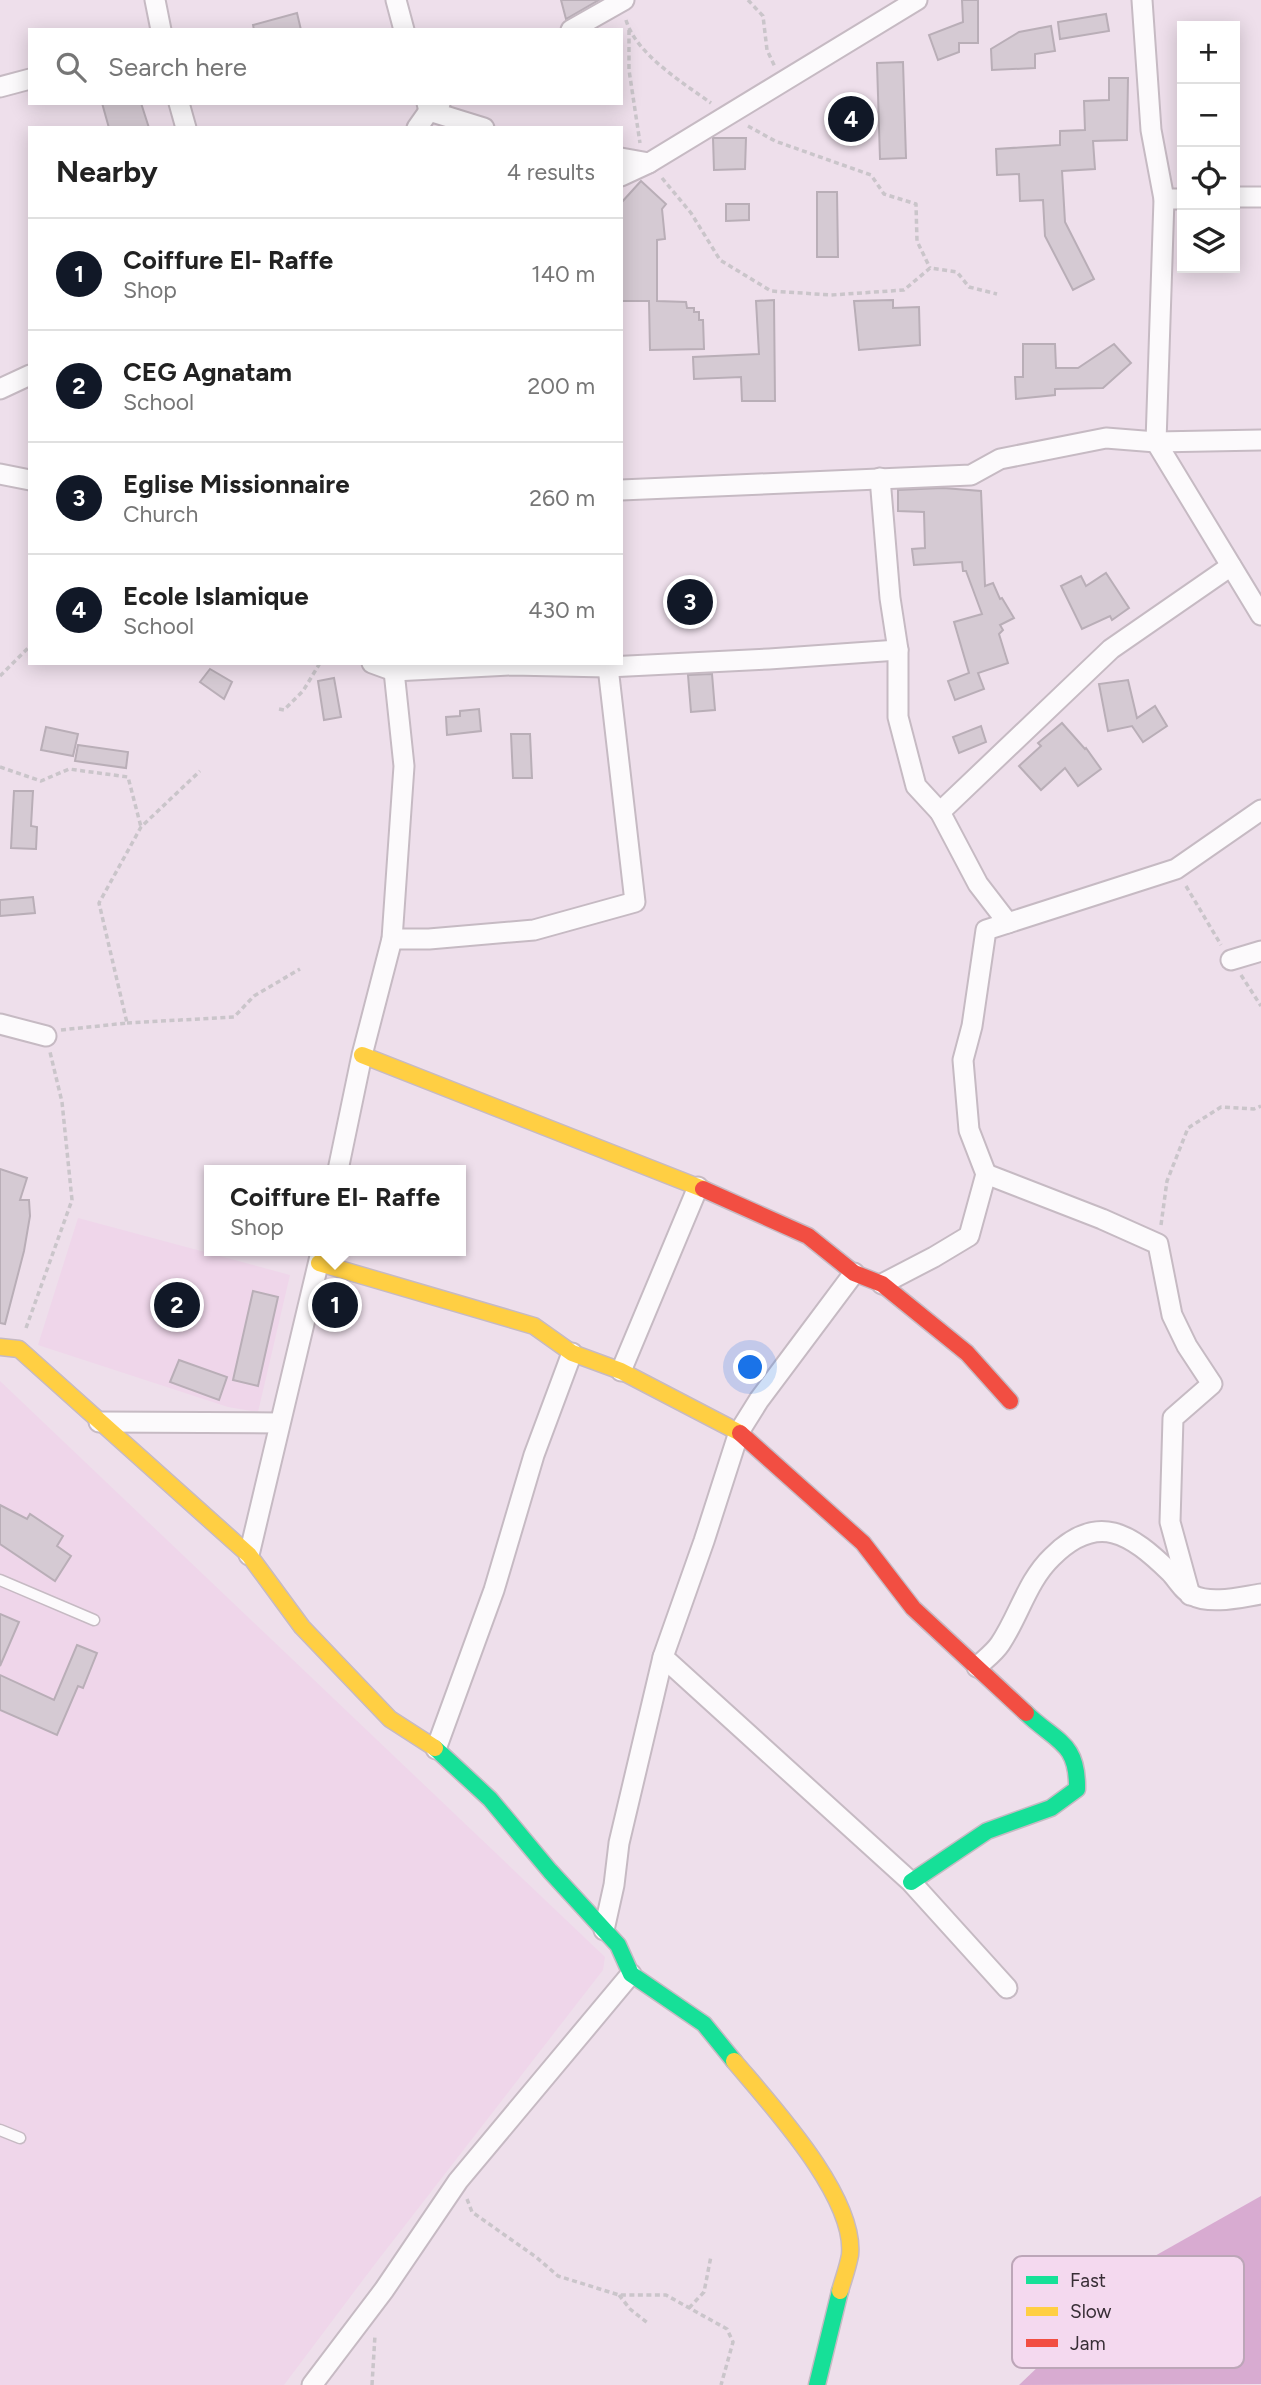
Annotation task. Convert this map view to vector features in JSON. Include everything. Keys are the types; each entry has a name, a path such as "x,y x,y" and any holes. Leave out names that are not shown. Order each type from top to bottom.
{"street":[{"path":"155,0 161,28"},
{"path":"396,0 403,28"},
{"path":"623,175 649,163 917,0"},
{"path":"1142,0 1151,130 1173,199 1156,442 1261,615"},
{"path":"574,28 621,1"},
{"path":"0,87 28,80"},
{"path":"180,105 185,126"},
{"path":"419,126 432,111 478,126"},
{"path":"623,158 649,163"},
{"path":"1240,197 1261,197"},
{"path":"0,389 28,376"},
{"path":"623,490 971,475 1000,458 1106,438 1156,442 1261,440"},
{"path":"0,474 28,480"},
{"path":"880,478 890,598 898,650 898,717 916,786 940,812 978,884 1008,923"},
{"path":"940,812 1111,649 1231,566"},
{"path":"378,665 394,671 512,666 607,667 898,650"},
{"path":"389,954 429,939 534,930 635,902 607,667"},
{"path":"339,1165 362,1055 389,954 404,766 394,671"},
{"path":"882,1284 969,1236 986,1174 969,1130 963,1060 972,1026 986,930 1175,869 1261,810"},
{"path":"1231,960 1261,951"},
{"path":"0,1024 46,1036"},
{"path":"362,1055 698,1188 808,1236 854,1273 882,1284 967,1353 1010,1401"},
{"path":"986,1174 1158,1244 1172,1315 1187,1346 1212,1384 1173,1418 1170,1522 1190,1595"},
{"path":"621,1371 698,1188"},
{"path":"249,1555 320,1257 534,1326 572,1353 621,1371 739,1432 863,1543 913,1608 1045,1731 1069,1747 1078,1768 1077,1789 1051,1808 987,1831 911,1882"},
{"path":"604,1930 622,1831 663,1657 739,1432 759,1400 854,1273"},
{"path":"0,1347 19,1349 249,1555 302,1627 390,1719 436,1749 490,1799 550,1871 618,1945 631,1974 704,2024 814,2158 844,2217 850,2253 817,2385"},
{"path":"436,1749 494,1590 534,1455 572,1353"},
{"path":"99,1422 279,1423"},
{"path":"977,1667 999,1646 1034,1578 1052,1556 1077,1537 1098,1529 1131,1540 1150,1553 1190,1595 1205,1600 1261,1594"},
{"path":"663,1657 911,1882 1007,1989"},
{"path":"312,2385 384,2290 458,2181 631,1974"}],"lane":[{"path":"0,1580 94,1620"},
{"path":"0,2130 20,2138"}],"path":[{"path":"748,0 763,16 767,50 782,82"},
{"path":"621,1 629,30 629,70 635,123 643,157 691,213 720,260 771,291 831,295 904,290 930,268 957,272 969,287 998,294"},
{"path":"629,30 667,72 728,115 775,141 871,175 884,194 916,204 917,241 930,268"},
{"path":"0,676 28,648"},
{"path":"279,709 284,710 303,691 319,665"},
{"path":"0,767 41,781 69,769 128,777 141,828"},
{"path":"127,1023 99,903 141,828 200,771"},
{"path":"1175,869 1261,1006"},
{"path":"19,1349 72,1200 62,1102 47,1031 234,1017 254,996 300,969"},
{"path":"1158,1244 1167,1181 1188,1128 1221,1107 1254,1109 1261,1106"},
{"path":"458,2181 472,2212 536,2257 558,2276 619,2295 666,2295 727,2329 733,2342 721,2385"},
{"path":"689,2308 704,2292 712,2256"},
{"path":"619,2295 630,2309 649,2323"},
{"path":"372,2385 377,2326"}],"shaded area":[{"path":"78,1218 204,1252 204,1256 219,1256 290,1275 258,1412 228,1407 38,1345"},
{"path":"0,1381 605,1957 603,1970 284,2385 0,2385"},
{"path":"1261,2196 1261,2384 1019,2385 1037,2368 1244,2368 1244,2256 1155,2256"}],"building":[{"path":"561,0 599,0 566,19"},
{"path":"962,0 978,0 978,43 959,43 959,52 938,60 929,35 963,22"},
{"path":"297,13 301,28 254,28 253,25"},
{"path":"1106,14 1109,31 1060,39 1058,22"},
{"path":"1051,26 1055,51 1035,54 1035,68 992,70 991,49 1019,32"},
{"path":"903,62 906,158 880,159 877,63"},
{"path":"1109,78 1128,78 1127,140 1093,141 1095,169 1062,171 1065,222 1094,279 1073,290 1045,236 1043,200 1020,201 1019,174 997,175 996,149 1060,145 1060,131 1085,130 1084,101 1109,100"},
{"path":"103,105 142,105 148,126 108,126"},
{"path":"713,138 746,138 745,169 714,170"},
{"path":"641,181 666,204 662,209 665,239 657,240 657,301 686,302 687,308 694,308 694,312 699,312 699,320 703,320 704,349 650,350 649,301 623,301 623,201"},
{"path":"817,192 837,192 838,257 817,257"},
{"path":"726,204 749,204 749,220 726,221"},
{"path":"774,300 775,401 742,401 741,377 694,379 693,357 759,354 756,301"},
{"path":"893,300 893,308 919,307 920,345 859,350 854,301"},
{"path":"1023,344 1055,344 1056,368 1078,368 1114,344 1131,363 1103,388 1055,389 1055,395 1016,399 1015,377 1023,377"},
{"path":"943,488 981,491 985,586 993,583 1000,599 1002,598 1014,618 1000,625 1003,630 999,634 1008,663 978,673 984,689 955,700 948,681 969,673 954,622 982,614 966,571 963,571 962,562 914,565 912,549 925,548 924,512 898,511 898,490"},
{"path":"1106,573 1129,608 1112,620 1110,616 1082,629 1061,586 1081,576 1086,586"},
{"path":"210,669 232,682 224,699 200,682"},
{"path":"712,674 715,710 691,712 688,675"},
{"path":"334,678 341,717 324,720 318,681"},
{"path":"1128,680 1137,718 1155,706 1167,726 1143,742 1132,726 1108,731 1099,684"},
{"path":"479,709 481,731 447,735 446,717 460,716 460,711"},
{"path":"1062,723 1086,748 1101,769 1078,786 1065,768 1041,790 1019,766 1041,746 1038,743"},
{"path":"981,726 986,742 959,753 953,737"},
{"path":"46,727 78,734 73,756 41,750"},
{"path":"511,734 530,734 532,778 513,778"},
{"path":"78,745 128,752 126,768 75,761"},
{"path":"14,791 33,791 31,826 37,827 36,849 11,848"},
{"path":"33,897 35,913 0,916 0,900"},
{"path":"0,1169 27,1178 20,1200 29,1200 30,1216 5,1324 0,1323"},
{"path":"253,1291 278,1297 258,1386 233,1380"},
{"path":"179,1360 227,1377 219,1400 170,1382"},
{"path":"0,1505 27,1519 30,1514 63,1536 57,1546 71,1556 55,1581 0,1544"},
{"path":"0,1614 19,1622 0,1666"},
{"path":"77,1645 97,1653 83,1688 78,1686 57,1735 0,1710 0,1675 54,1700"}],"traffic: fast":[{"path":"911,1882 987,1831 1051,1808 1077,1789 1074,1761 1069,1752 1056,1737 1026,1713"},
{"path":"435,1748 490,1799 550,1871 618,1945 631,1974 704,2024 734,2061"},
{"path":"817,2385 840,2291"}],"traffic: slow":[{"path":"362,1055 703,1189"},
{"path":"319,1263 534,1326 572,1353 621,1371 740,1433"},
{"path":"0,1347 19,1349 249,1555 302,1627 390,1719 435,1748"},
{"path":"734,2061 808,2152 839,2206 848,2231 850,2255 840,2291"}],"traffic: jam":[{"path":"703,1189 808,1236 854,1273 882,1284 967,1353 1010,1401"},
{"path":"740,1433 863,1543 913,1608 1026,1713"}],"place":[{"name":"Ecole Islamique","path":"851,119"},
{"name":"Eglise Missionnaire","path":"690,602"},
{"name":"CEG Agnatam","path":"177,1305"},
{"name":"Coiffure El- Raffe","path":"335,1305"}]}
